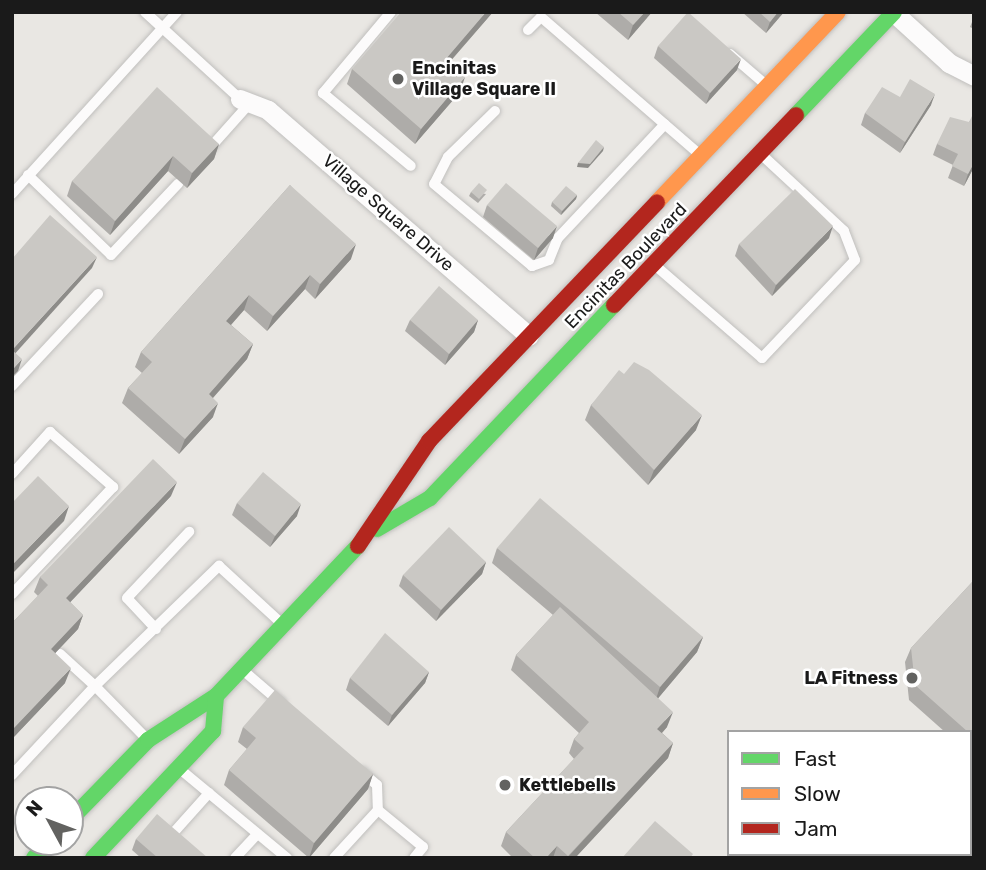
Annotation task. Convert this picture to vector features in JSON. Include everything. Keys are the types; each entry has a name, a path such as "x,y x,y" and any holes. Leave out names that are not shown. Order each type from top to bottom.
{"main road":[{"name":"Encinitas Boulevard","path":"84,806 148,740 216,696 242,669 373,531 429,441 838,12"},
{"name":"Encinitas Boulevard","path":"373,531 430,498 893,12"},
{"path":"93,858 213,731 216,696"}],"street":[{"path":"893,12 948,63 974,76"},
{"name":"Village Square Drive","path":"245,101 268,110 529,336"}],"lane":[{"path":"145,12 245,101 209,149"},
{"path":"12,194 177,12"},
{"path":"391,12 323,93 411,166"},
{"path":"528,30 541,17 701,156"},
{"path":"721,46 767,87"},
{"path":"495,111 459,151 436,171 434,184 444,197 532,266 549,260 558,239 665,124"},
{"path":"654,265 762,358 855,260 844,231 760,153"},
{"path":"29,175 111,256 178,184"},
{"path":"12,386 97,294"},
{"path":"12,474 50,432 113,487 12,594"},
{"path":"156,629 127,598 189,532"},
{"path":"12,775 94,686 219,566 283,625"},
{"path":"60,654 148,740"},
{"path":"242,669 290,710"},
{"path":"334,858 378,810 377,785 348,760"},
{"path":"178,767 287,858"},
{"path":"175,831 209,793"},
{"path":"378,810 424,847 414,858"},
{"path":"235,858 257,834"}],"building":[{"name":"Encinitas Village Square II","path":"401,12 486,12 445,60 465,77 421,129 352,69"},
{"path":"618,12 645,12 633,25"},
{"path":"688,12 741,59 710,93 658,46"},
{"path":"759,12 778,12 770,22"},
{"path":"910,79 935,94 905,142 865,113 882,87 900,97"},
{"path":"157,87 219,144 192,173 173,156 115,221 72,181"},
{"path":"973,114 974,163 968,174 952,166 958,154 937,144 950,117 969,122"},
{"path":"596,140 604,147 590,164 578,163"},
{"path":"479,183 487,190 479,199 471,192"},
{"path":"506,183 557,226 538,248 487,205"},
{"path":"290,185 356,244 320,284 310,275 273,316 249,295 226,321 253,344 209,394 218,403 185,439 128,388 152,362 141,352"},
{"path":"566,186 577,195 562,211 552,202"},
{"path":"795,189 833,226 776,285 739,244"},
{"path":"50,215 97,257 12,350 12,259"},
{"path":"439,286 478,320 449,354 410,320"},
{"path":"12,350 22,359 12,370"},
{"path":"634,362 649,370 702,415 654,470 591,405 619,370 624,374"},
{"path":"153,459 177,482 66,598 83,615 51,649 71,668 12,730 12,623 48,585 40,577"},
{"path":"263,472 301,504 275,536 237,503"},
{"path":"38,476 69,506 12,565 12,503"},
{"path":"540,498 703,637 660,687 497,548"},
{"path":"449,527 486,562 441,610 403,575"},
{"path":"974,580 974,737 972,730 966,730 915,685 911,648"},
{"path":"560,607 673,712 657,729 673,743 568,856 557,846 546,858 535,858 506,832 584,748 574,739 589,722 516,655"},
{"path":"385,633 429,672 392,715 350,678"},
{"path":"275,690 373,774 314,843 229,770 256,738 243,727"},
{"path":"157,814 208,858 158,858 136,839"},
{"path":"655,821 693,854 690,858 622,858"}],"traffic: fast":[{"path":"796,115 894,12"},
{"path":"377,529 430,498 614,305"},
{"path":"84,806 148,740 216,696 358,546"},
{"path":"93,858 213,731 216,696"}],"traffic: slow":[{"path":"657,202 838,12"}],"traffic: jam":[{"path":"614,305 796,115"},
{"path":"358,546 429,441 657,202"}],"place":[{"name":"Encinitas Village Square II","path":"398,79"},
{"name":"LA Fitness","path":"912,678"},
{"name":"Kettlebells","path":"505,785"}]}
